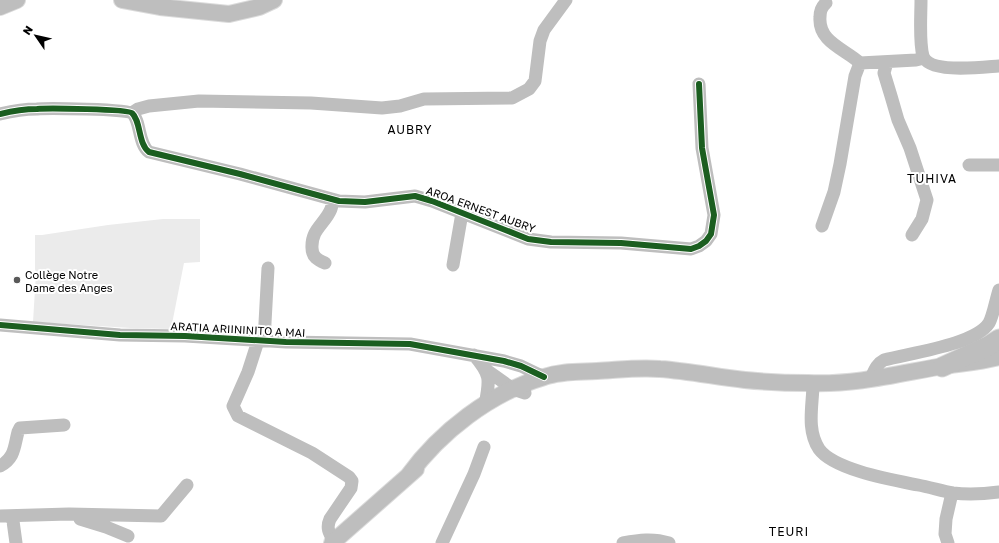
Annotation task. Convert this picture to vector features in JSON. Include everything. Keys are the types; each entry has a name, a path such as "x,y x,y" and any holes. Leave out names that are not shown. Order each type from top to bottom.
{"highway":[{"path":"942,366 988,346 999,339"}],"main road":[{"path":"0,7 17,0"},
{"path":"122,0 160,7 229,14 259,7 274,0"},
{"path":"942,366 999,348"},
{"path":"333,542 408,476 468,427 519,391 544,377 575,371 598,371 627,368 659,369 744,380 813,383 852,382 999,357"},
{"path":"408,476 421,458 447,434 484,405 519,391 598,371"}],"street":[{"path":"0,114 16,111 54,108 113,110 132,113 138,108 143,107 199,100 311,103 382,108 400,106 424,99 512,98 529,89 534,81 538,66 540,41 544,30 566,0"},
{"path":"921,0 921,42 924,58 930,64 946,68 999,66"},
{"path":"826,3 823,6 820,22 828,41 852,56 860,63 924,58"},
{"path":"887,62 884,73 890,96 910,148 927,200 922,219 912,235"},
{"path":"822,226 834,192 855,76 860,63"},
{"name":"AROA ERNEST AUBRY","path":"132,113 135,117 145,150 149,152 240,174 333,200 365,202 415,196 432,201 528,239 551,242 621,243 691,249 706,241 711,234 714,215 702,148 699,84"},
{"path":"969,165 999,165"},
{"path":"326,263 316,259 312,251 312,242 314,233 331,210 333,200"},
{"path":"453,265 462,213"},
{"name":"ARATIA ARIININITO A MAI","path":"261,341 268,268"},
{"path":"870,380 879,362 930,350 959,341 979,332 989,322 999,290"},
{"name":"ARATIA ARIININITO A MAI","path":"0,325 120,335 185,336 319,343 410,344 474,355 521,366 533,370 544,377"},
{"path":"261,341 233,406 238,416 312,453 349,477 352,481 351,488 328,524 328,529 333,542"},
{"path":"474,355 486,369 519,391"},
{"path":"484,405 488,388 486,369"},
{"path":"813,383 811,421 812,431 820,449 826,456 837,462 869,474 952,492 970,494 999,492"},
{"path":"0,466 11,458 20,428 64,425"},
{"path":"442,543 474,474 484,447"},
{"path":"5,516 58,514 161,516 187,485"},
{"path":"948,543 945,534 952,492"},
{"path":"58,514 106,526 128,536"},
{"path":"5,516 13,521 16,543"},
{"path":"623,543 650,539 669,543"}],"shaded area":[{"path":"163,219 200,219 200,262 184,263 171,329 33,322 36,273 35,235"}],"cycle path":[{"path":"0,114 14,111 44,109 87,109 127,112 132,113 135,117 143,144 149,152 240,174 339,201 365,202 415,196 432,201 528,239 551,242 621,243 691,249 706,241 711,234 714,215 702,148 699,84"},
{"path":"0,325 120,335 185,336 286,342 410,344 504,361 521,366 544,377"}],"place":[{"name":"Collège Notre Dame des Anges","path":"17,280"}],"district":[{"name":"AUBRY","path":"410,129"},
{"name":"TUHIVA","path":"932,178"},
{"name":"TEURI","path":"789,531"}]}
